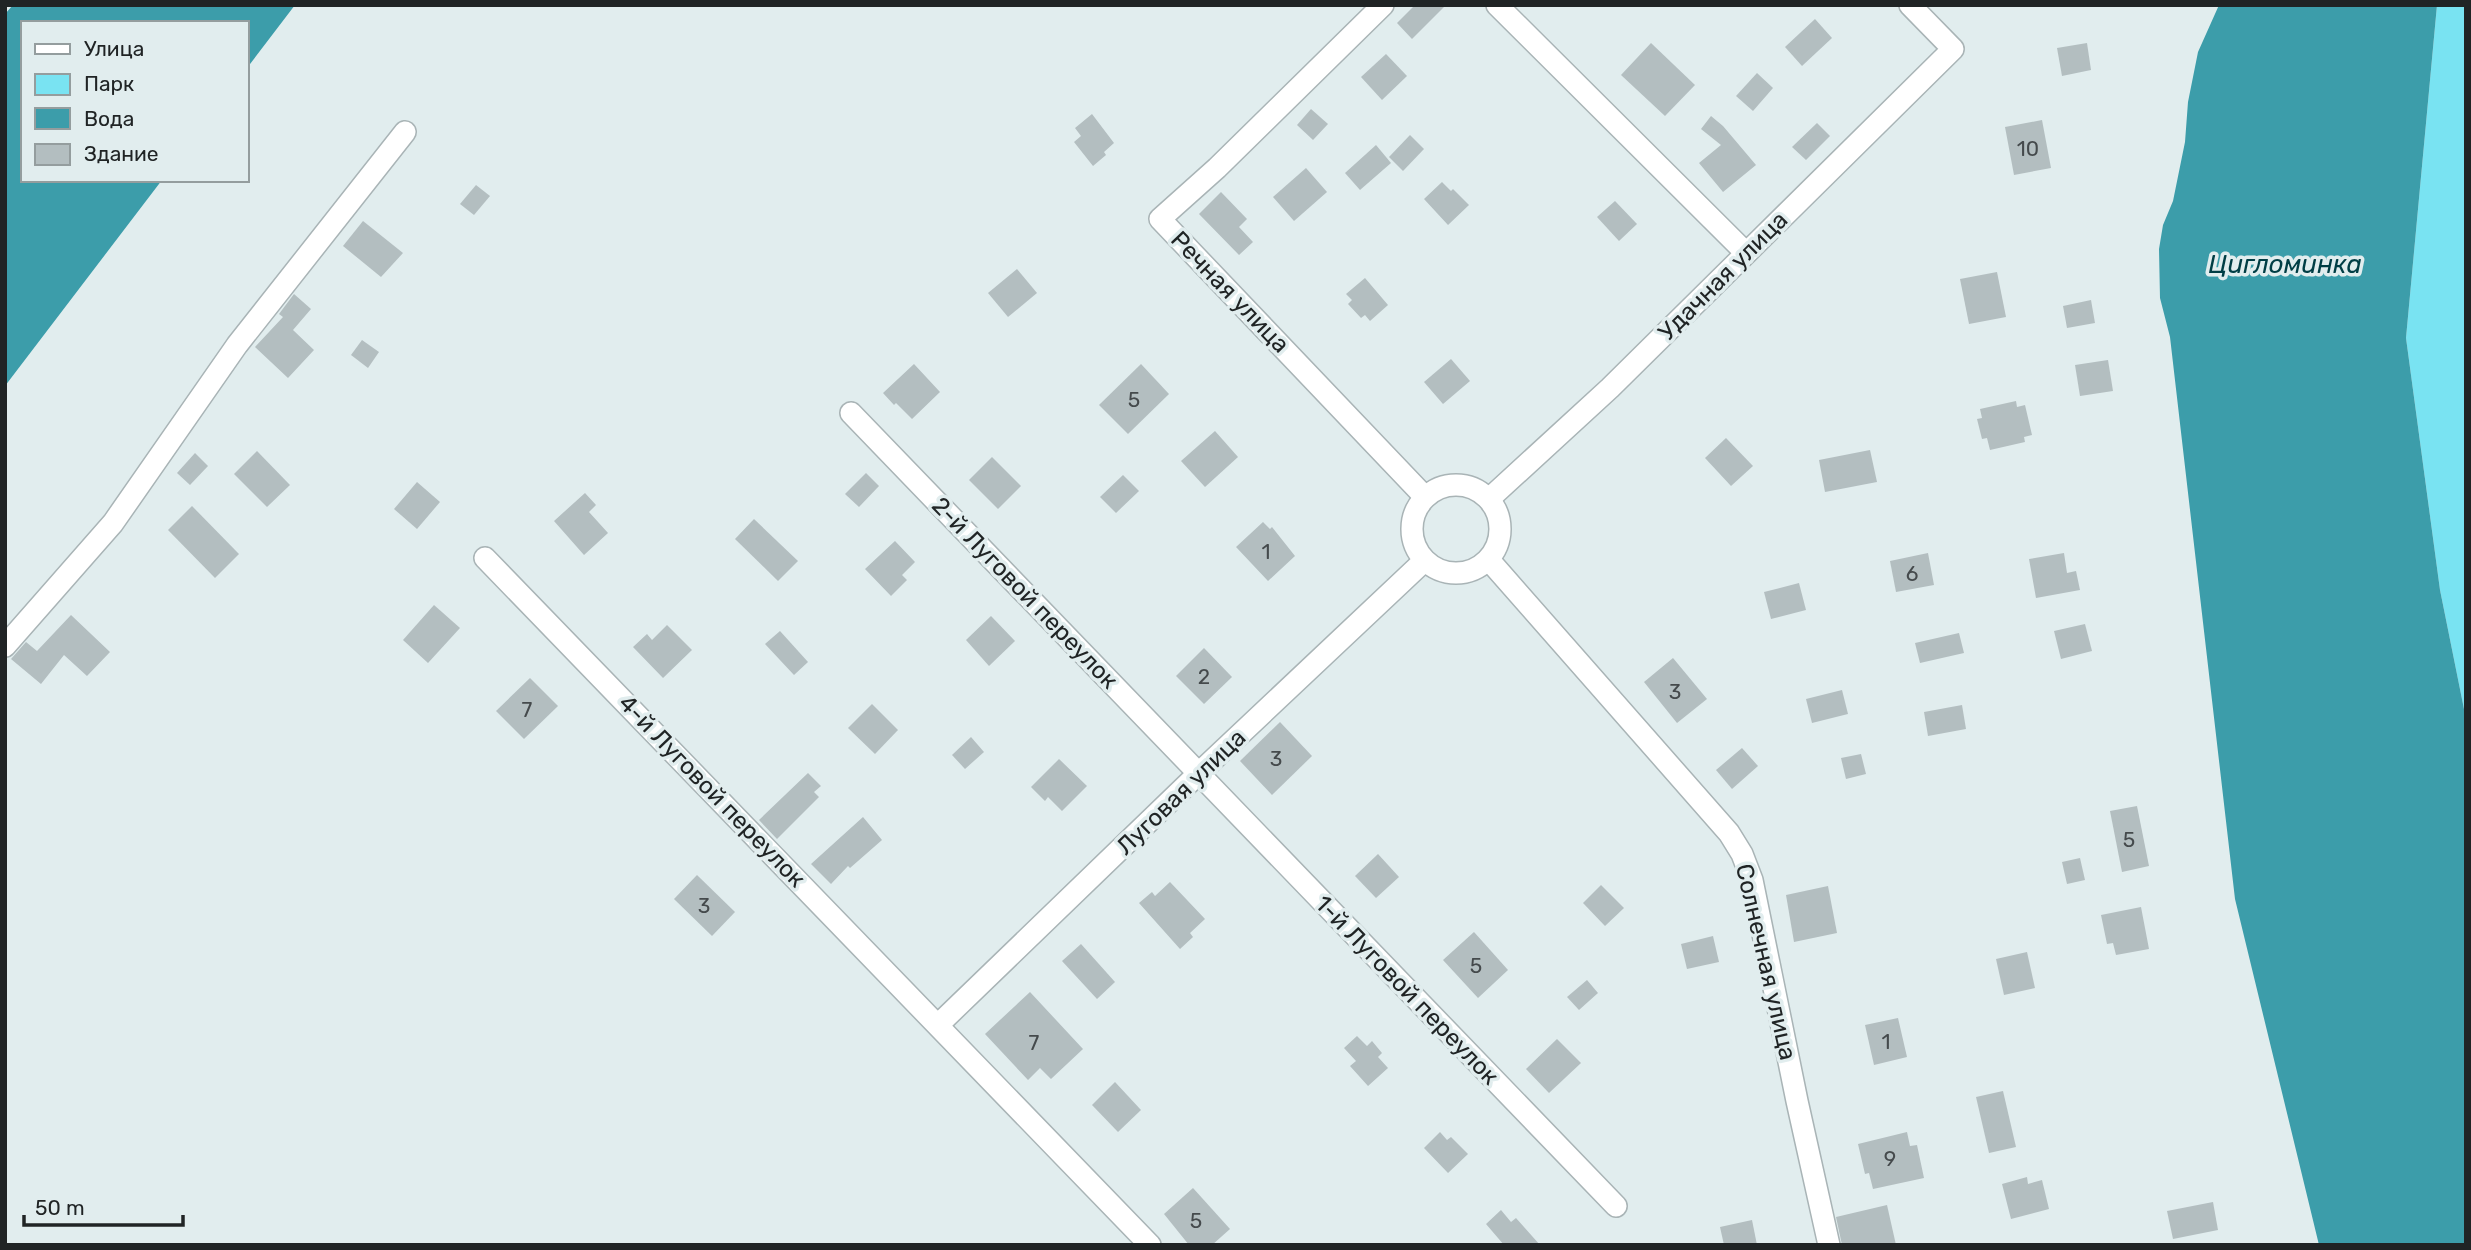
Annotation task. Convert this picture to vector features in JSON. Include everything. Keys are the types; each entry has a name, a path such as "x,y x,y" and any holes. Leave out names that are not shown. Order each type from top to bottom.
{"street":[{"name":"Речная улица","path":"1383,5 1217,168 1160,219 1425,497"},
{"path":"1497,5 1746,253"},
{"name":"Удачная улица","path":"1489,499 1609,388 1953,49 1910,5"},
{"path":"5,646 113,523 237,345 405,132"},
{"name":"2-й Луговой переулок","path":"851,413 1199,773"},
{"path":"1458,485 1478,490 1489,499 1498,513 1501,530 1498,546 1489,560 1464,574 1436,570 1424,561 1416,550 1412,522 1416,508 1425,497 1437,489 1458,485"},
{"name":"4-й Луговой переулок","path":"485,558 939,1024 1150,1245"},
{"name":"Солнечная улица","path":"1489,560 1729,833 1742,854 1752,880 1829,1245"},
{"name":"Луговая улица","path":"939,1024 1424,561"},
{"name":"1-й Луговой переулок","path":"1199,773 1615,1206"}],"green space":[{"path":"2437,5 2466,5 2466,719 2440,590 2406,338"}],"water":[{"path":"13,5 295,5 248,67 248,21 21,21 21,182 160,182 5,386 5,14"},
{"name":"Цигломинка","path":"2219,5 2437,5 2406,338 2440,590 2466,719 2466,1245 2319,1245 2235,899 2170,337 2160,298 2159,249 2163,225 2173,201 2185,142 2188,102 2198,52"}],"building":[{"path":"1415,5 1446,5 1412,39 1397,23"},
{"path":"1815,19 1832,38 1802,66 1785,47"},
{"path":"1651,43 1695,85 1665,116 1621,75"},
{"path":"2087,43 2091,70 2062,76 2057,48"},
{"path":"1386,54 1407,76 1382,100 1361,77"},
{"path":"1757,73 1773,88 1753,111 1736,96"},
{"path":"1311,109 1328,124 1313,140 1297,125"},
{"path":"1092,114 1114,143 1104,152 1106,155 1093,166 1074,142 1081,136 1075,128"},
{"path":"1711,116 1756,165 1723,192 1699,163 1721,145 1701,129"},
{"path":"2042,120 2051,168 2014,175 2005,127"},
{"path":"1817,123 1830,136 1806,160 1792,147"},
{"path":"1410,135 1424,149 1403,171 1389,157"},
{"path":"1376,145 1391,163 1360,190 1345,173"},
{"path":"1306,168 1327,192 1294,221 1273,197"},
{"path":"1442,182 1469,205 1448,225 1424,199"},
{"path":"476,185 490,196 474,215 460,204"},
{"path":"1221,192 1247,219 1239,227 1253,242 1239,255 1199,214"},
{"path":"1615,201 1637,224 1619,241 1597,217"},
{"path":"363,221 403,253 381,277 343,246"},
{"path":"1017,269 1037,293 1008,317 988,293"},
{"path":"1997,272 2006,317 1969,324 1960,279"},
{"path":"1365,278 1388,305 1370,321 1365,315 1361,318 1348,304 1352,300 1346,294"},
{"path":"294,294 311,309 293,330 314,350 288,378 255,347 283,317 279,314"},
{"path":"2091,300 2095,323 2067,328 2063,306"},
{"path":"362,340 379,352 368,368 351,355"},
{"path":"1451,359 1470,381 1443,404 1424,382"},
{"path":"2108,360 2113,391 2080,396 2075,365"},
{"path":"914,364 940,392 912,419 883,393"},
{"path":"1141,364 1169,394 1128,434 1099,405"},
{"path":"2016,401 2017,407 2025,405 2032,435 2024,437 2025,442 1990,450 1987,438 1982,439 1977,419 1982,418 1980,409"},
{"path":"1215,431 1238,457 1205,487 1181,461"},
{"path":"1726,438 1753,466 1731,486 1705,458"},
{"path":"1870,450 1877,482 1825,492 1819,460"},
{"path":"257,451 290,485 267,507 234,474"},
{"path":"195,453 208,466 190,485 177,473"},
{"path":"992,457 1021,486 998,509 969,480"},
{"path":"866,473 879,486 859,507 845,494"},
{"path":"1123,475 1139,491 1116,513 1100,497"},
{"path":"417,482 440,502 417,529 394,509"},
{"path":"585,493 596,505 589,512 608,533 584,555 554,521"},
{"path":"192,506 239,554 215,578 168,530"},
{"path":"754,519 798,561 778,581 735,539"},
{"path":"1263,522 1270,529 1272,527 1295,556 1268,581 1236,547"},
{"path":"895,541 915,562 902,575 907,580 891,596 865,569"},
{"path":"1928,553 1934,585 1896,592 1890,561"},
{"path":"2064,553 2067,573 2076,571 2080,590 2036,598 2029,559"},
{"path":"1799,583 1806,610 1771,619 1764,592"},
{"path":"434,605 460,628 428,663 403,640"},
{"path":"71,615 110,652 87,676 64,655 41,684 11,659 26,642 37,651"},
{"path":"991,616 1015,641 989,666 966,640"},
{"path":"2085,624 2092,651 2061,659 2054,631"},
{"path":"667,625 692,650 663,678 633,647 647,634 652,640"},
{"path":"780,631 808,662 794,675 765,644"},
{"path":"1959,633 1964,653 1920,663 1915,643"},
{"path":"1204,648 1232,677 1204,704 1176,676"},
{"path":"1673,658 1707,699 1677,723 1644,682"},
{"path":"530,678 558,706 524,739 496,711"},
{"path":"1842,690 1848,714 1812,723 1806,699"},
{"path":"872,704 898,730 875,754 848,728"},
{"path":"1962,705 1966,729 1928,736 1924,712"},
{"path":"1280,722 1312,756 1272,795 1240,761"},
{"path":"971,737 984,752 965,769 952,755"},
{"path":"1742,748 1758,766 1732,789 1716,770"},
{"path":"1861,754 1866,774 1846,779 1841,758"},
{"path":"1059,759 1087,786 1062,811 1048,797 1045,801 1031,787"},
{"path":"808,773 821,786 814,792 819,797 777,839 759,820"},
{"path":"2137,806 2149,866 2122,872 2110,811"},
{"path":"863,817 882,840 850,868 848,866 831,884 811,864"},
{"path":"1378,854 1399,877 1376,898 1355,876"},
{"path":"2080,858 2085,880 2067,884 2062,862"},
{"path":"697,875 735,912 712,936 674,899"},
{"path":"1170,882 1205,919 1190,933 1193,937 1180,949 1139,903 1152,892 1155,896"},
{"path":"1601,885 1624,908 1605,926 1583,903"},
{"path":"1828,886 1837,933 1794,942 1786,895"},
{"path":"2141,907 2149,949 2116,955 2113,943 2107,944 2101,915"},
{"path":"1474,932 1508,970 1478,998 1443,960"},
{"path":"1713,936 1719,962 1687,969 1681,944"},
{"path":"1081,944 1115,982 1097,999 1062,961"},
{"path":"2027,952 2035,988 2004,995 1996,959"},
{"path":"1587,980 1598,993 1579,1010 1567,997"},
{"path":"1030,992 1083,1049 1051,1079 1040,1068 1028,1080 985,1034"},
{"path":"1898,1018 1907,1057 1874,1065 1865,1025"},
{"path":"1357,1036 1367,1046 1372,1041 1382,1053 1378,1057 1388,1068 1368,1086 1350,1066 1356,1061 1344,1048"},
{"path":"1557,1039 1581,1063 1549,1093 1526,1069"},
{"path":"1115,1082 1141,1110 1118,1132 1092,1105"},
{"path":"2003,1091 2016,1147 1989,1153 1976,1097"},
{"path":"1440,1132 1447,1140 1451,1137 1468,1154 1448,1173 1424,1148"},
{"path":"1907,1132 1910,1146 1917,1145 1924,1178 1873,1189 1869,1173 1865,1174 1858,1144"},
{"path":"2027,1177 2028,1184 2042,1180 2049,1209 2011,1219 2002,1184"},
{"path":"1193,1188 1230,1229 1212,1245 1189,1245 1164,1214"},
{"path":"2213,1202 2218,1230 2173,1239 2167,1211"},
{"path":"1887,1205 1896,1245 1842,1245 1836,1217"},
{"path":"1501,1210 1511,1222 1516,1218 1540,1245 1504,1245 1486,1224"},
{"path":"1752,1220 1757,1245 1724,1245 1720,1227"}]}
